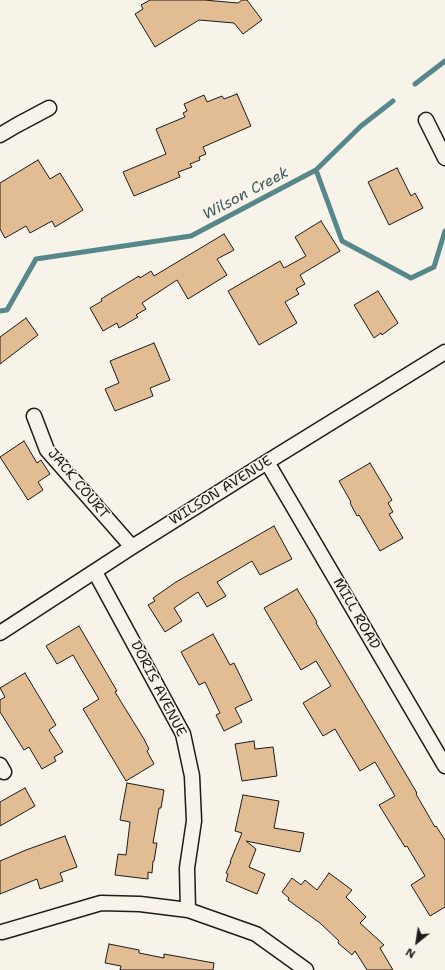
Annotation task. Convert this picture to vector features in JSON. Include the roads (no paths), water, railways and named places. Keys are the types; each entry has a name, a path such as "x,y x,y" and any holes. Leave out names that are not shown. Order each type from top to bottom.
{"street":[{"path":"0,135 49,108"},
{"path":"426,120 445,158"},
{"name":"WILSON AVENUE","path":"0,633 96,572 132,547 445,352"},
{"name":"JACK COURT","path":"34,416 47,450 132,547"},
{"name":"MILL ROAD","path":"267,462 445,766"},
{"name":"DORIS AVENUE","path":"96,572 183,734 192,776 194,820 187,868 188,910"},
{"path":"2,932 101,903 140,904 188,910 256,934 306,970"}],"waterway":[{"path":"415,84 445,61"},
{"path":"316,170 361,126 393,101"},
{"name":"Wilson Creek","path":"0,311 7,310 36,259 191,236 316,170 342,241 411,278 434,267 445,231"}]}
